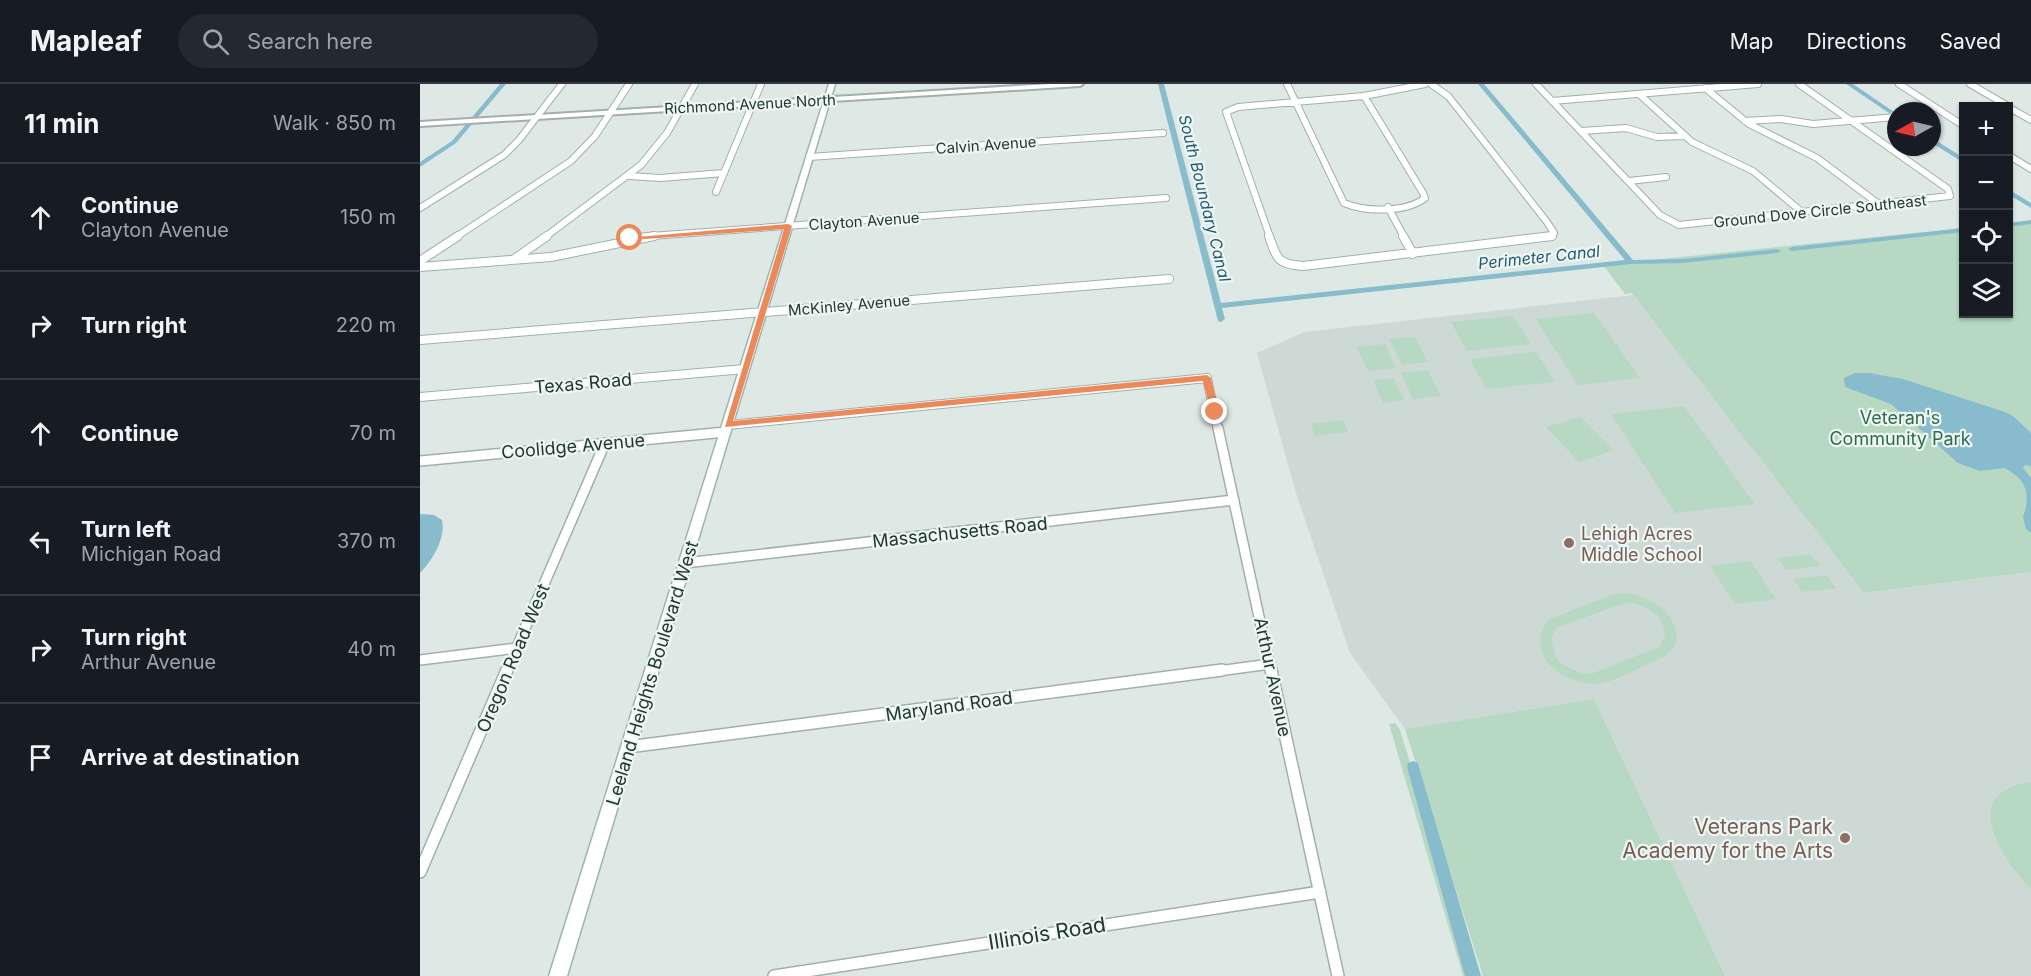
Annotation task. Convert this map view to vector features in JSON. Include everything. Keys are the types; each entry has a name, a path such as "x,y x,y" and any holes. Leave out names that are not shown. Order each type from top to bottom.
{"main road":[{"name":"Leeland Heights Boulevard West","path":"558,976 832,84"}],"street":[{"path":"420,208 504,155 562,84"},
{"path":"420,261 571,161 596,136 629,84"},
{"path":"513,260 630,176 658,148 695,84"},
{"path":"716,192 761,84"},
{"name":"Richmond Avenue North","path":"420,124 1080,84"},
{"path":"1287,84 1344,203 1357,209 1418,204 1425,198 1364,96"},
{"path":"1425,84 1364,96 1228,109 1226,115 1277,258 1286,265 1303,266 1551,238 1554,233 1547,222 1448,96 1431,84"},
{"name":"Ground Dove Circle Southeast","path":"1536,84 1665,219 1679,225 1944,198 1951,193 1799,84"},
{"path":"1552,101 1758,84"},
{"path":"1899,84 1959,123"},
{"path":"1970,84 2000,102"},
{"path":"1705,88 1745,121 1824,162 1880,205"},
{"path":"1639,94 1698,146 1753,171 1803,213"},
{"path":"2013,110 2031,120"},
{"path":"1745,121 1781,119 1813,124 1887,118"},
{"path":"1581,131 1626,128 1657,137 1685,136"},
{"name":"Calvin Avenue","path":"809,157 1162,133"},
{"path":"2010,156 2031,169"},
{"path":"630,176 669,177 723,173"},
{"path":"1629,181 1666,177"},
{"name":"Clayton Avenue","path":"420,267 563,255 630,238 1166,198"},
{"path":"1388,207 1413,254"},
{"name":"McKinley Avenue","path":"420,340 1169,279"},
{"name":"Texas Road","path":"420,397 745,369"},
{"name":"Coolidge Avenue","path":"420,461 1207,378"},
{"name":"Arthur Avenue","path":"1207,378 1338,976"},
{"name":"Oregon Road West","path":"420,872 605,443"},
{"name":"Massachusetts Road","path":"686,563 1234,500"},
{"path":"420,660 517,648"},
{"name":"Maryland Road","path":"628,747 1270,664"},
{"name":"Illinois Road","path":"774,976 1320,892"}],"shaded area":[{"path":"1634,295 1864,593 2031,572 2031,976 1725,976 1594,699 1405,729 1350,653 1296,493 1257,353 1305,332"}],"green space":[{"name":"Veteran's Community Park","path":"2031,221 2031,572 1864,593 1632,293 1625,294 1603,265 1959,228 1959,318 2013,318 2013,223"},
{"path":"1594,313 1640,378 1578,385 1536,319"},
{"path":"1513,316 1531,344 1467,351 1451,322"},
{"path":"1415,337 1428,362 1402,365 1389,339"},
{"path":"1385,344 1396,368 1368,371 1357,347"},
{"path":"1536,352 1555,382 1486,389 1470,359"},
{"path":"1428,370 1441,396 1413,399 1401,373"},
{"path":"1394,378 1404,400 1383,403 1373,380"},
{"path":"1684,406 1755,504 1675,513 1611,414"},
{"path":"1580,417 1614,450 1579,462 1546,427"},
{"path":"1343,420 1348,432 1315,436 1311,424"},
{"path":"1810,554 1820,566 1786,570 1777,558"},
{"path":"1750,561 1776,599 1735,604 1710,566"},
{"path":"1826,575 1836,588 1802,592 1793,579"},
{"path":"1624,593 1634,595 1660,607 1667,613 1676,630 1677,640 1674,646 1658,660 1606,682 1593,684 1581,682 1558,672 1543,655 1542,632 1548,620 1611,595","holes":["1628,602 1653,612 1661,622 1665,635 1659,647 1591,674 1581,673 1563,665 1556,658 1551,639 1557,627"]},
{"path":"1594,699 1725,976 1483,976 1405,729"},
{"path":"1395,723 1400,730 1476,976 1463,976 1389,724"},
{"path":"2031,782 2031,889 2019,876 1998,844 1992,827 1991,812 1996,798 2009,788"}],"water":[{"path":"1855,373 1903,379 2013,416 2031,433 2031,466 2025,465 2023,468 2031,478 2031,533 2026,529 2023,517 2027,495 2018,477 2005,468 1980,471 1958,463 1891,404 1845,387 1844,378"},
{"path":"420,514 434,515 442,520 443,527 437,548 420,573"}],"waterway":[{"path":"420,165 454,142 503,84"},
{"name":"South Boundary Canal","path":"1161,84 1221,319"},
{"name":"Perimeter Canal","path":"1481,84 1631,262"},
{"path":"1849,84 1887,109"},
{"path":"1941,146 1959,158"},
{"path":"2013,194 2031,206"},
{"path":"2013,224 2031,222"},
{"path":"1792,249 1959,231"},
{"path":"1631,262 1683,261 1777,251"},
{"name":"Perimeter Canal","path":"1218,306 1631,262"},
{"path":"1413,767 1473,976"}],"place":[{"name":"Lehigh Acres Middle School","path":"1569,543"},
{"name":"Veterans Park Academy for the Arts","path":"1845,838"}],"route":[{"path":"630,238 788,226 728,425 1207,378 1215,412"}]}
